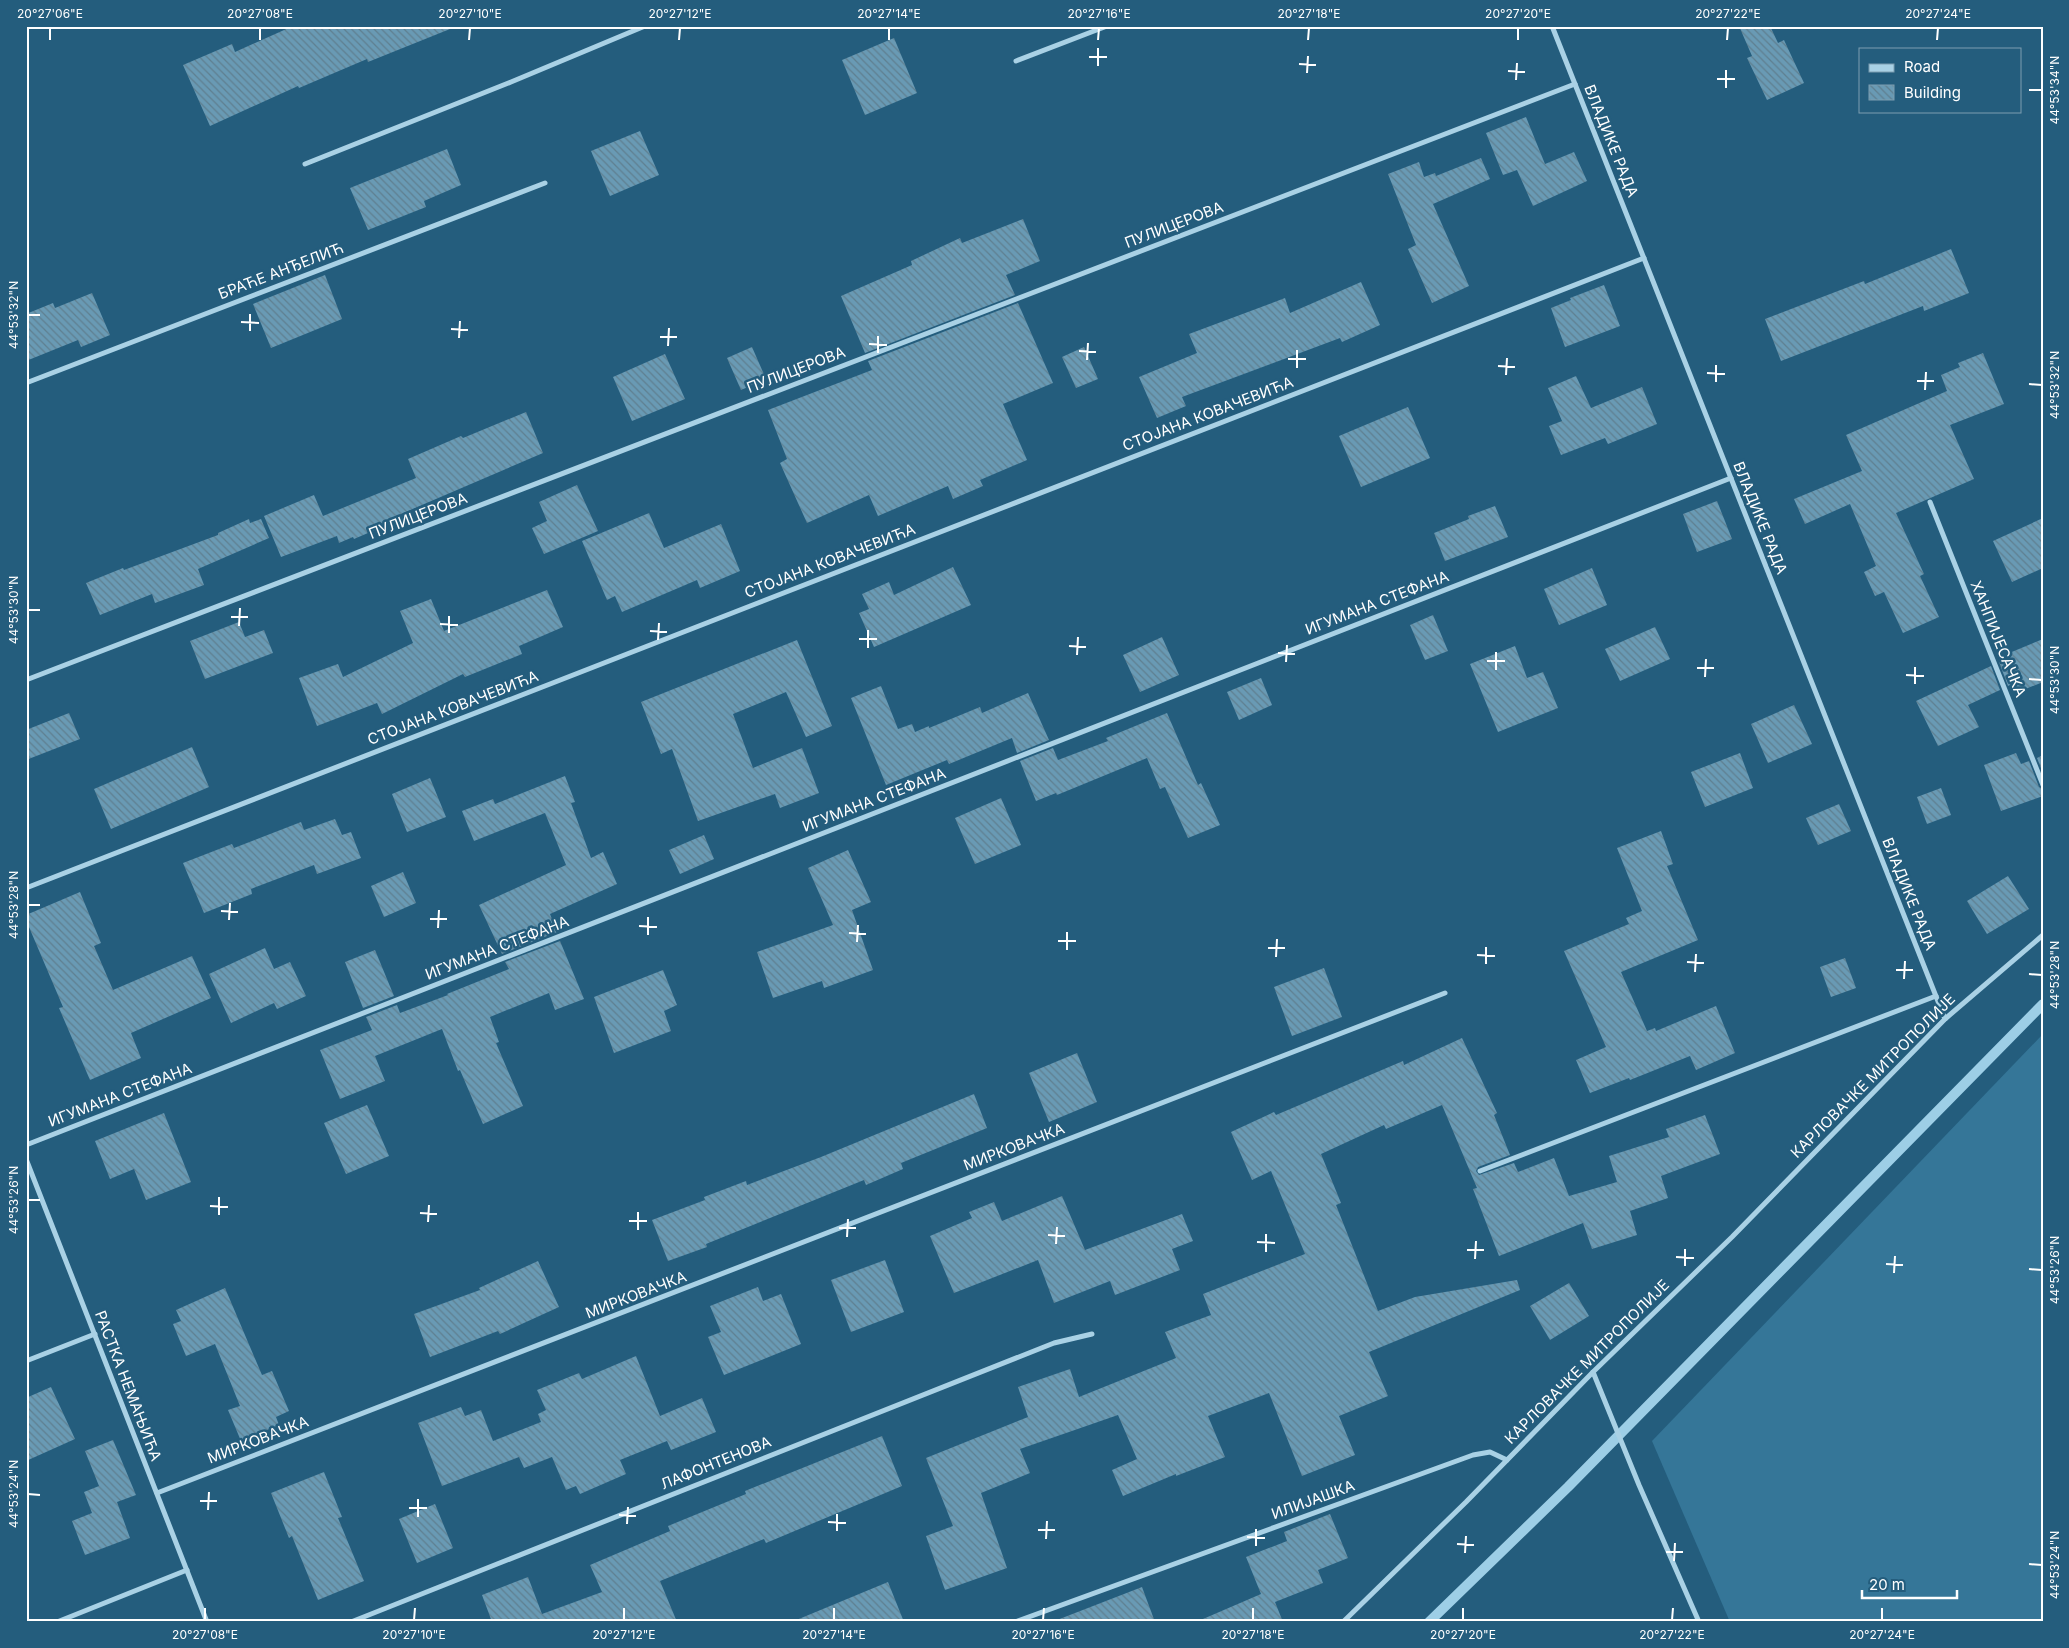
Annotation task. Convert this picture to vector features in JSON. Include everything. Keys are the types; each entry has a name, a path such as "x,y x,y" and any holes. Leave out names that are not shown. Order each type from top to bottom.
{"street":[{"path":"305,164 502,86 646,26"},
{"path":"1016,62 1107,26"},
{"name":"ВЛАДИКЕ РАДА","path":"1552,26 1945,1019"},
{"name":"ПУЛИЦЕРОВА","path":"26,680 1575,84"},
{"name":"БРАЋЕ АНЂЕЛИЋ","path":"26,383 545,183"},
{"name":"СТОЈАНА КОВАЧЕВИЋА","path":"26,888 1644,258"},
{"name":"ИГУМАНА СТЕФАНА","path":"26,1145 1731,478"},
{"name":"ХАНПИЈЕСАЧКА","path":"1930,502 2043,785"},
{"name":"КАРЛОВАЧКЕ МИТРОПОЛИЈЕ","path":"1343,1622 1732,1236 1945,1019 2043,935"},
{"name":"МИРКОВАЧКА","path":"157,1493 1445,993"},
{"path":"1480,1171 1936,996"},
{"name":"РАСТКА НЕМАЊИЋА","path":"26,1159 207,1622"},
{"path":"26,1362 95,1334"},
{"name":"ЛАФОНТЕНОВА","path":"351,1622 1054,1344 1092,1334"},
{"path":"1593,1372 1639,1486 1699,1622"},
{"name":"ИЛИЈАШКА","path":"1016,1622 1473,1455 1490,1452 1507,1460"},
{"path":"56,1622 187,1570"}],"shaded area":[{"path":"2043,1034 2043,1622 1730,1622 1652,1441"}],"building":[{"path":"293,26 455,27 368,62 367,59 299,88 298,86 210,126 183,65 232,44 235,52"},
{"path":"1739,26 1770,26 1778,43 1784,40 1804,83 1767,100 1747,58 1752,56"},
{"path":"894,38 917,93 865,115 842,60"},
{"path":"1526,117 1545,164 1574,152 1587,181 1533,206 1517,170 1503,175 1486,133"},
{"path":"640,131 659,175 610,196 591,151"},
{"path":"447,149 461,185 424,201 426,207 368,230 350,188"},
{"path":"1481,158 1490,179 1433,204 1469,286 1432,303 1408,249 1416,245 1388,174 1419,162 1424,177 1435,173 1436,176"},
{"path":"1023,219 1040,261 1006,275 1015,295 865,353 841,296 912,265 911,261 960,238 962,243"},
{"path":"1951,249 1969,293 1924,311 1923,306 1781,361 1765,319 1864,281 1865,284"},
{"path":"325,275 342,319 271,348 253,304"},
{"path":"1361,282 1380,325 1342,342 1340,338 1182,397 1186,406 1157,418 1139,377 1197,353 1189,334 1285,298 1290,313"},
{"path":"1604,285 1620,326 1565,347 1551,308 1571,300 1570,298"},
{"path":"92,293 110,335 81,347 78,340 26,361 26,314 53,303 55,308"},
{"path":"1018,303 1053,383 1003,404 1027,460 980,480 983,486 953,499 948,486 878,516 869,495 807,523 780,463 787,459 768,410 872,370 868,361"},
{"path":"752,347 766,379 741,390 727,358"},
{"path":"1084,347 1098,379 1076,388 1062,357"},
{"path":"1983,353 2004,404 1950,425 1974,479 1896,513 1924,574 1920,576 1939,617 1903,633 1884,592 1875,596 1864,572 1876,566 1850,504 1805,524 1794,499 1862,471 1846,435 1947,391 1941,375 1960,367 1958,363"},
{"path":"665,354 685,399 632,421 613,377"},
{"path":"1576,376 1591,408 1642,387 1657,424 1608,444 1605,438 1561,455 1549,426 1562,421 1548,388"},
{"path":"1408,407 1430,458 1361,487 1339,436"},
{"path":"526,412 543,453 387,520 389,524 354,539 353,537 339,543 337,536 281,557 264,516 314,495 323,516 416,478 408,459 461,436 463,438"},
{"path":"577,485 598,531 544,554 532,528 547,521 539,502"},
{"path":"1717,501 1732,539 1697,552 1683,514"},
{"path":"1495,506 1508,537 1445,561 1434,533 1469,519 1468,516"},
{"path":"649,513 664,548 721,524 740,571 700,588 697,580 622,612 615,596 607,600 582,541"},
{"path":"2043,518 2043,568 2012,582 1993,541"},
{"path":"249,519 250,523 261,519 269,538 198,569 204,585 155,603 152,594 100,615 86,583 218,535 218,533"},
{"path":"953,567 971,605 874,647 859,613 869,609 862,594 889,582 894,595"},
{"path":"1592,568 1607,605 1559,625 1544,589"},
{"path":"547,590 563,627 519,646 522,654 465,677 463,674 382,714 377,703 317,726 299,678 338,664 343,677 413,643 400,611 431,599 444,631"},
{"path":"1433,615 1448,651 1425,660 1410,625"},
{"path":"239,622 245,637 264,630 273,653 205,679 190,641"},
{"path":"1655,627 1670,659 1620,681 1605,649"},
{"path":"1162,637 1179,675 1140,692 1123,655"},
{"path":"2043,639 2043,682 2018,692 2014,683 2008,686 1999,662 2004,659 2002,656"},
{"path":"797,640 832,726 806,737 786,692 733,714 753,768 802,748 819,793 780,808 775,794 698,821 672,749 661,754 641,702"},
{"path":"1515,646 1527,678 1543,672 1558,708 1498,732 1470,664"},
{"path":"1991,666 2000,690 1968,705 1979,727 1938,746 1916,701"},
{"path":"1261,678 1272,705 1239,720 1227,692"},
{"path":"881,686 898,729 912,724 915,732 980,707 982,713 1028,693 1049,740 1017,753 1012,738 949,764 947,760 886,785 851,698"},
{"path":"1794,705 1812,744 1768,763 1751,724"},
{"path":"69,713 80,739 26,760 26,730"},
{"path":"1167,713 1198,785 1201,783 1220,825 1188,838 1165,787 1160,789 1147,758 1057,795 1056,793 1036,801 1020,761 1053,748 1058,760 1108,741 1106,738"},
{"path":"192,747 209,787 111,829 94,789"},
{"path":"1740,753 1753,788 1705,807 1691,772"},
{"path":"2016,753 2021,764 2029,761 2039,787 2043,789 2043,796 2001,811 1984,765"},
{"path":"2043,755 2043,773 2037,758"},
{"path":"565,776 575,802 571,803 591,858 603,852 617,884 550,914 557,932 502,954 479,905 566,865 545,813 474,841 462,811 493,799 495,804"},
{"path":"430,778 446,817 407,832 392,794"},
{"path":"1941,788 1951,815 1927,824 1917,797"},
{"path":"1001,798 1021,845 975,864 955,818"},
{"path":"1839,804 1851,831 1818,845 1806,818"},
{"path":"335,819 342,835 351,832 361,858 317,874 314,865 251,889 252,894 204,913 183,863 232,844 234,848 301,822 304,830"},
{"path":"1661,831 1673,864 1667,866 1698,940 1621,972 1647,1031 1655,1028 1656,1031 1716,1006 1735,1053 1696,1070 1690,1056 1630,1080 1629,1078 1590,1093 1576,1060 1606,1047 1564,951 1629,924 1626,918 1642,911 1617,848"},
{"path":"704,835 714,859 680,874 669,850"},
{"path":"848,850 871,902 852,910 873,970 824,988 822,981 773,998 757,952 833,925 808,868"},
{"path":"403,872 416,903 384,917 371,886"},
{"path":"2008,876 2029,909 1987,934 1967,901"},
{"path":"80,892 101,943 94,946 113,990 192,956 211,998 131,1033 141,1058 90,1080 59,1008 63,1007 26,920 26,915"},
{"path":"560,941 584,999 555,1010 549,993 490,1017 499,1042 496,1043 523,1106 483,1124 460,1070 458,1071 442,1029 375,1056 385,1081 340,1099 320,1050 372,1030 366,1017 397,1005 400,1013 448,995 509,969 505,962"},
{"path":"265,948 274,969 290,962 306,996 277,1009 274,1003 231,1023 209,974"},
{"path":"375,950 394,996 363,1008 345,962"},
{"path":"1845,958 1856,988 1831,997 1820,967"},
{"path":"1324,968 1342,1017 1292,1036 1274,987"},
{"path":"663,970 677,1005 664,1011 671,1031 614,1053 594,997"},
{"path":"1462,1038 1497,1113 1494,1115 1510,1155 1478,1167 1476,1171 1479,1175 1514,1163 1518,1172 1554,1158 1569,1196 1617,1182 1609,1156 1669,1137 1666,1129 1705,1115 1720,1154 1661,1176 1668,1198 1630,1211 1637,1235 1592,1249 1583,1223 1499,1256 1473,1189 1477,1188 1442,1105 1386,1129 1384,1125 1321,1154 1341,1203 1336,1205 1378,1311 1415,1297 1517,1280 1520,1290 1369,1352 1388,1396 1339,1416 1355,1455 1302,1476 1269,1393 1208,1416 1225,1457 1176,1476 1176,1474 1123,1496 1112,1470 1137,1459 1118,1415 1020,1449 1030,1473 981,1493 1007,1568 945,1590 926,1536 953,1526 926,1458 1028,1417 1018,1387 1070,1369 1079,1397 1176,1358 1165,1332 1211,1315 1203,1294 1305,1254 1271,1171 1252,1180 1231,1132 1274,1112 1276,1115 1403,1061 1404,1065"},
{"path":"1077,1053 1097,1102 1049,1122 1029,1073"},
{"path":"974,1094 987,1128 901,1163 903,1169 866,1185 864,1180 706,1244 707,1247 668,1261 652,1220 705,1200 704,1197 746,1181 747,1185 821,1157"},
{"path":"367,1105 389,1156 346,1174 324,1123"},
{"path":"164,1113 191,1182 146,1200 134,1169 110,1179 95,1141"},
{"path":"1062,1196 1085,1250 1182,1214 1193,1241 1172,1249 1180,1270 1115,1295 1110,1281 1054,1303 1038,1260 954,1293 930,1236 972,1218 969,1212 994,1202 1002,1221"},
{"path":"885,1260 904,1312 851,1332 831,1280"},
{"path":"538,1261 559,1307 500,1334 498,1331 430,1357 414,1314 480,1290 479,1288"},
{"path":"1569,1283 1589,1316 1550,1340 1530,1306"},
{"path":"758,1287 763,1301 781,1294 801,1344 724,1375 708,1337 721,1332 710,1306"},
{"path":"225,1288 262,1375 272,1371 289,1411 276,1417 279,1425 241,1441 228,1410 240,1406 215,1344 186,1356 173,1324 181,1321 176,1310"},
{"path":"636,1356 660,1416 702,1398 716,1432 671,1450 667,1441 620,1460 626,1474 580,1494 576,1486 566,1490 552,1457 524,1468 519,1457 442,1486 418,1423 461,1407 465,1416 481,1410 493,1441 541,1422 538,1414 546,1410 537,1390 579,1373 582,1379"},
{"path":"51,1387 75,1439 26,1461 26,1398"},
{"path":"882,1436 902,1486 766,1543 764,1539 660,1581 677,1622 492,1622 482,1595 528,1577 542,1614 602,1592 590,1565 670,1531 668,1526 746,1494 745,1491"},
{"path":"113,1440 136,1495 117,1502 130,1538 85,1555 72,1521 92,1513 84,1492 99,1486 85,1451"},
{"path":"324,1472 342,1517 338,1518 364,1581 318,1600 292,1536 289,1538 271,1493"},
{"path":"435,1504 453,1548 417,1563 399,1519"},
{"path":"1330,1514 1348,1558 1318,1570 1323,1583 1275,1602 1283,1622 1196,1622 1261,1594 1246,1557 1287,1541 1284,1532"},
{"path":"888,1582 904,1622 794,1622 794,1621"},
{"path":"1142,1587 1155,1622 1058,1622 1057,1620"}],"waterway":[{"path":"1429,1622 1568,1487 2043,1004"}]}
